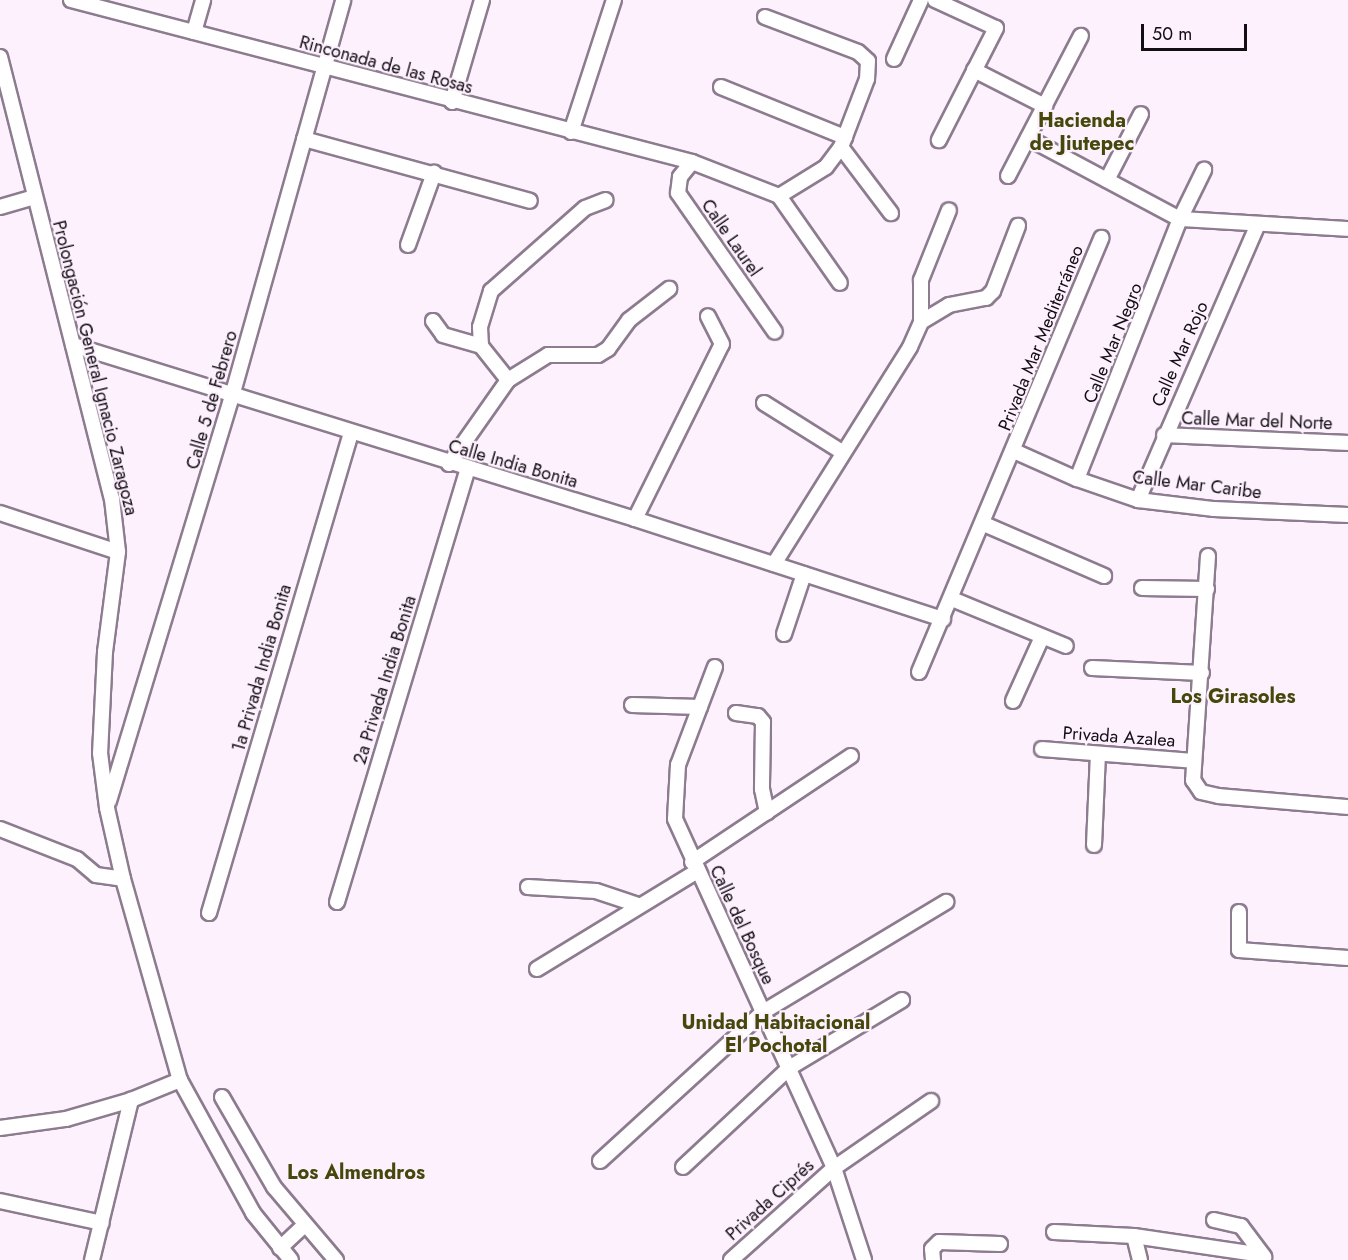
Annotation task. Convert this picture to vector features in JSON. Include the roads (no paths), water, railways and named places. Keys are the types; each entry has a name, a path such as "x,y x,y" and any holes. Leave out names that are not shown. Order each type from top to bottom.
{"street":[{"name":"Rinconada de las Rosas","path":"71,0 452,102 692,162 779,196"},
{"path":"194,32 203,0"},
{"name":"Calle 5 de Febrero","path":"107,808 232,396 343,0"},
{"path":"452,102 482,0"},
{"path":"571,132 614,0"},
{"path":"894,59 921,0"},
{"path":"935,0 996,28 939,140"},
{"path":"765,17 858,52 868,61 867,79 843,142 826,167 779,196 840,283"},
{"path":"1008,176 1081,36"},
{"name":"Prolongación General Ignacio Zaragoza","path":"0,57 112,499 118,552 105,652 100,753 107,808 123,879 180,1080 253,1214 291,1260"},
{"path":"974,70 1045,106"},
{"path":"722,87 843,142 891,213"},
{"path":"1107,180 1141,114"},
{"path":"1028,138 1180,219 1348,230"},
{"path":"304,139 530,201"},
{"name":"Calle Laurel","path":"692,162 680,177 678,193 775,332"},
{"name":"Calle Mar Negro","path":"1077,479 1180,219 1204,170"},
{"path":"408,245 434,173"},
{"path":"0,207 34,197"},
{"path":"481,346 480,327 491,291 585,208 606,200"},
{"path":"921,322 921,280 949,210"},
{"name":"Calle Mar Rojo","path":"1138,500 1164,435 1258,224"},
{"path":"774,564 921,322 949,305 986,298 993,291 1018,226"},
{"name":"Privada Mar Mediterráneo","path":"943,619 1101,238"},
{"path":"448,464 508,380 548,355 598,355 608,349 629,320 669,289"},
{"path":"635,519 722,344 708,316"},
{"path":"434,321 443,335 481,346 508,380"},
{"name":"Calle India Bonita","path":"73,345 448,464 635,519 943,619"},
{"path":"764,404 842,452"},
{"name":"1a Privada India Bonita","path":"209,913 351,433"},
{"name":"Calle Mar del Norte","path":"1164,435 1348,443"},
{"name":"Calle Mar Caribe","path":"1014,451 1077,479 1138,500 1214,509 1348,515"},
{"name":"2a Privada India Bonita","path":"337,902 468,469"},
{"path":"0,513 118,552"},
{"path":"984,524 1104,576"},
{"path":"1208,556 1202,673 1193,780 1201,792 1348,807"},
{"path":"784,634 804,574"},
{"path":"1142,588 1207,589"},
{"path":"952,599 1066,646"},
{"path":"919,672 943,619"},
{"path":"1013,701 1042,637"},
{"name":"Calle del Bosque","path":"715,667 678,765 675,819 694,867 834,1168 864,1260"},
{"path":"1092,668 1202,673"},
{"path":"632,705 700,707"},
{"path":"736,713 758,716 763,722 762,789 767,812"},
{"name":"Privada Azalea","path":"1042,750 1193,761"},
{"path":"1094,845 1098,754"},
{"path":"537,969 638,905 694,867 767,812 851,756"},
{"path":"0,829 77,859 96,875 123,879"},
{"path":"528,887 596,891 638,905"},
{"path":"600,1161 763,1012 946,902"},
{"path":"1239,912 1239,950 1348,958"},
{"path":"683,1167 789,1068 902,1000"},
{"path":"0,1128 66,1119 130,1100 180,1080"},
{"path":"222,1097 274,1187 304,1226 336,1260"},
{"path":"92,1260 130,1100"},
{"name":"Privada Ciprés","path":"730,1260 834,1168 931,1101"},
{"path":"0,1201 102,1223"},
{"path":"1214,1220 1240,1226 1264,1257"},
{"path":"280,1248 304,1226"},
{"path":"1054,1232 1134,1236 1264,1257"},
{"path":"1134,1236 1140,1260"},
{"path":"932,1254 939,1242 1000,1244"}],"district":[{"name":"Hacienda de Jiutepec","path":"1082,132"},
{"name":"Los Girasoles","path":"1233,696"},
{"name":"Unidad Habitacional El Pochotal","path":"776,1034"},
{"name":"Los Almendros","path":"356,1172"}]}
